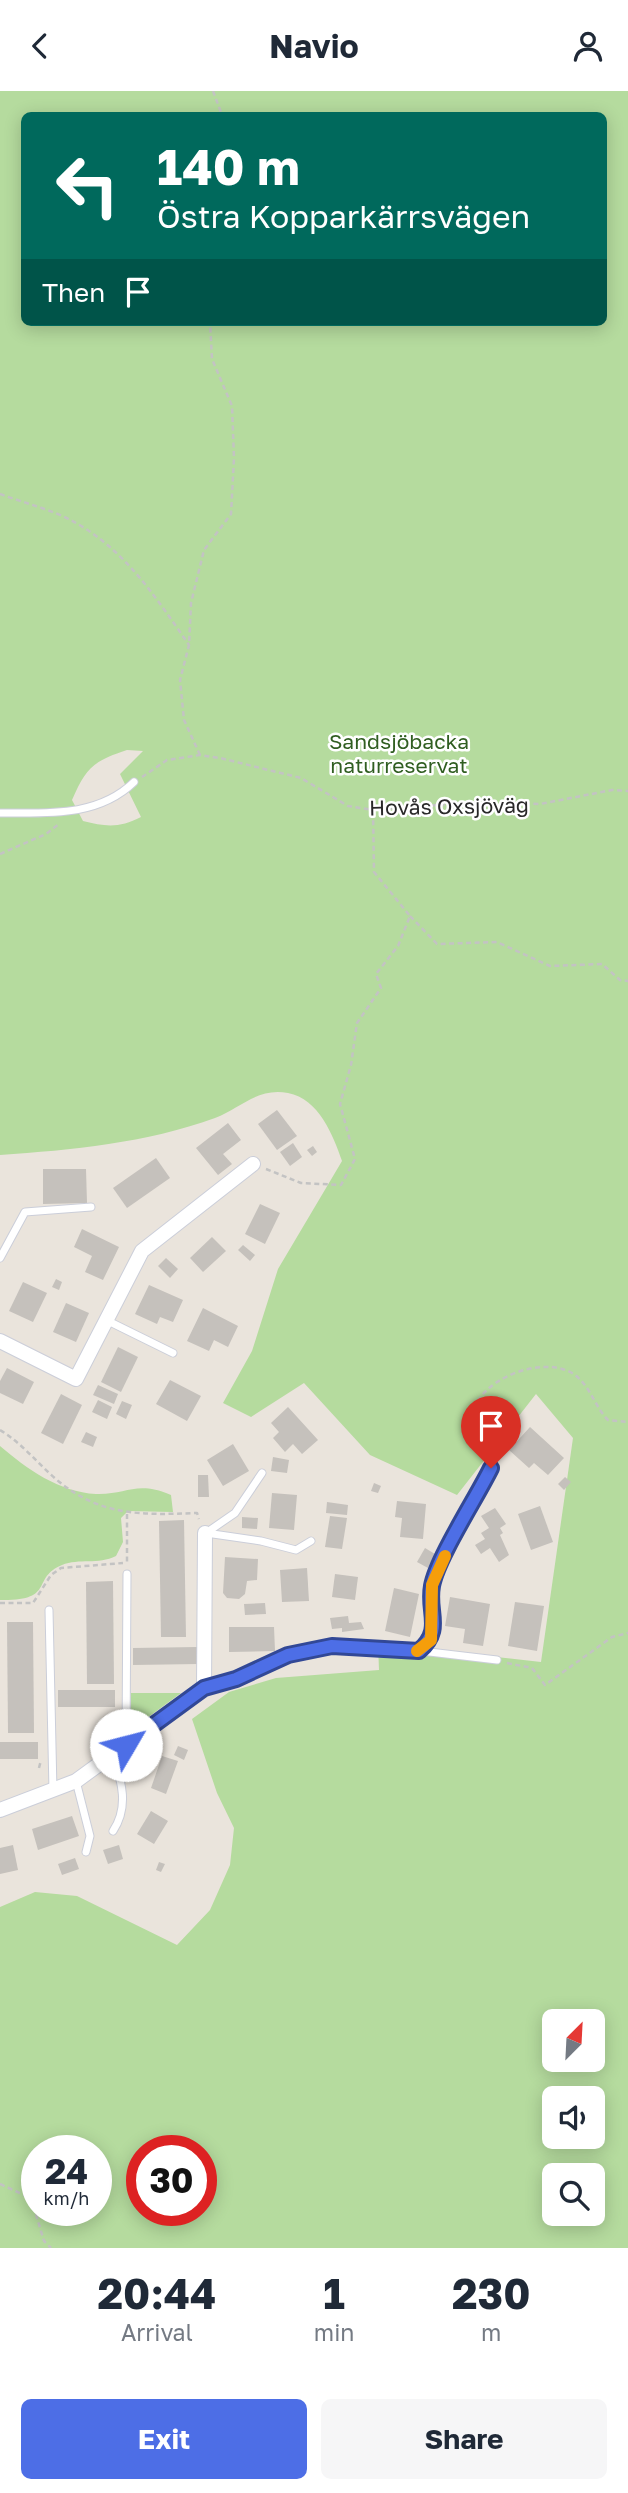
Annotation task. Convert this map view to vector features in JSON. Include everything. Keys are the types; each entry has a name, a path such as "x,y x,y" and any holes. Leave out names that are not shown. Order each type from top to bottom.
{"street":[{"path":"0,1341 76,1380 142,1251 253,1164"},
{"path":"0,1810 76,1781 204,1688 236,1679 307,1649 345,1646 419,1651 431,1640 432,1585 491,1468"},
{"path":"204,1688 205,1533"}],"lane":[{"path":"0,813 76,811 116,799 134,782"},
{"path":"0,1258 25,1212 90,1207"},
{"path":"106,1320 173,1353"},
{"path":"205,1533 234,1513 262,1473"},
{"path":"205,1533 261,1541 296,1550 311,1541"},
{"path":"126,1745 127,1574"},
{"path":"49,1610 53,1791"},
{"path":"419,1651 497,1660"},
{"path":"113,1756 122,1790 123,1810 113,1831"},
{"path":"76,1781 90,1836 86,1852"}],"path":[{"path":"213,91 221,112"},
{"path":"200,755 184,720 180,680 189,645 191,603 204,550 231,514 232,406 212,359 211,326"},
{"path":"0,494 76,522 123,559 148,586 189,645"},
{"name":"Hovås Oxsjöväg","path":"134,782 167,760 200,755 302,778 348,806 373,810 476,802 540,804 612,790 628,791"},
{"path":"373,810 374,872 437,944 497,942 550,966 602,964 620,979 628,981"},
{"path":"0,854 46,834 76,811"},
{"path":"253,1164 301,1183 341,1185 355,1159 340,1104 351,1065 357,1023 381,988 376,974 398,946 410,916"},
{"path":"491,1468 473,1429 472,1414 492,1386 516,1370 544,1367 571,1373 590,1391 597,1409 608,1420 628,1422"},
{"path":"0,1430 27,1448 46,1470 66,1487 99,1505 127,1514 197,1513 205,1533"},
{"path":"127,1514 127,1574"},
{"path":"0,1602 33,1603 51,1575 61,1568 127,1563"},
{"path":"497,1660 532,1668 545,1685 612,1637 628,1633"},
{"path":"0,2184 31,2198 44,2241 51,2248"}],"green space":[{"name":"Sandsjöbacka naturreservat","path":"0,91 628,91 628,2248 0,2248 0,1907 35,1892 77,1896 177,1945 210,1910 230,1865 234,1828 217,1793 192,1719 229,1692 276,1678 379,1670 378,1644 541,1662 573,1438 536,1394 457,1495 370,1455 304,1383 251,1417 223,1403 252,1351 278,1269 342,1161 334,1140 316,1110 299,1097 288,1093 268,1093 215,1118 136,1139 81,1148 0,1155","holes":["127,750 143,751 120,774 141,817 113,825 83,821 72,800 92,767"]},
{"path":"0,1446 32,1471 69,1489 96,1494 140,1488 159,1491 171,1495 173,1512 128,1511 121,1518 123,1542 116,1556 62,1565 52,1570 36,1593 29,1597 0,1600"},
{"path":"131,1693 181,1693 143,1721 131,1711"}],"building":[{"path":"277,1110 297,1136 277,1150 258,1124"},
{"path":"228,1123 241,1140 223,1154 232,1164 218,1175 196,1148"},
{"path":"293,1143 302,1157 290,1166 280,1152"},
{"path":"313,1146 317,1152 312,1156 307,1150"},
{"path":"156,1158 170,1178 127,1208 113,1188"},
{"path":"43,1169 86,1169 87,1203 43,1204"},
{"path":"260,1204 280,1213 265,1244 245,1234"},
{"path":"82,1229 119,1247 103,1280 85,1272 92,1256 74,1247"},
{"path":"212,1237 226,1251 203,1272 190,1258"},
{"path":"243,1245 255,1255 250,1261 238,1250"},
{"path":"166,1258 178,1269 170,1278 158,1266"},
{"path":"56,1279 62,1282 59,1290 52,1287"},
{"path":"23,1282 47,1293 33,1322 9,1311"},
{"path":"149,1285 183,1300 173,1322 160,1317 157,1324 135,1314"},
{"path":"66,1303 89,1313 76,1342 53,1332"},
{"path":"203,1308 238,1326 228,1347 214,1340 209,1351 187,1341"},
{"path":"118,1347 138,1357 121,1392 101,1382"},
{"path":"7,1368 34,1382 23,1404 0,1393 0,1381"},
{"path":"170,1380 201,1396 187,1421 156,1404"},
{"path":"98,1385 118,1394 114,1404 93,1395"},
{"path":"61,1394 82,1405 63,1444 41,1433"},
{"path":"98,1400 112,1407 107,1419 92,1412"},
{"path":"122,1401 132,1405 126,1419 116,1414"},
{"path":"288,1407 318,1440 302,1454 293,1444 285,1452 273,1438 279,1432 271,1423"},
{"path":"530,1427 564,1458 548,1475 534,1463 529,1468 509,1450"},
{"path":"86,1432 97,1437 93,1447 81,1442"},
{"path":"233,1444 249,1471 223,1486 207,1460"},
{"path":"273,1457 289,1460 287,1473 271,1471"},
{"path":"198,1475 208,1475 209,1497 198,1497"},
{"path":"565,1477 571,1482 564,1490 558,1484"},
{"path":"374,1483 381,1486 378,1493 371,1491"},
{"path":"272,1493 297,1495 294,1530 269,1528"},
{"path":"397,1501 426,1504 423,1539 400,1537 402,1518 395,1517"},
{"path":"327,1502 348,1505 347,1515 326,1513"},
{"path":"540,1506 553,1542 531,1550 518,1514"},
{"path":"495,1508 506,1524 500,1528 503,1533 500,1535 509,1555 499,1562 490,1548 481,1554 475,1545 485,1539 481,1533 489,1528 481,1516"},
{"path":"330,1516 347,1518 342,1549 325,1547"},
{"path":"242,1517 258,1518 257,1529 242,1528"},
{"path":"184,1520 186,1637 161,1637 159,1521"},
{"path":"425,1548 435,1554 428,1568 417,1562"},
{"path":"225,1557 258,1559 257,1580 247,1581 245,1594 239,1599 227,1598 223,1593"},
{"path":"307,1568 309,1601 282,1602 280,1570"},
{"path":"335,1574 358,1577 355,1600 332,1597"},
{"path":"113,1581 114,1684 87,1684 86,1582"},
{"path":"394,1588 419,1594 410,1637 385,1631"},
{"path":"450,1597 490,1604 483,1646 463,1643 465,1629 445,1626"},
{"path":"515,1602 544,1606 537,1651 508,1646"},
{"path":"265,1603 266,1614 245,1615 244,1604"},
{"path":"348,1616 349,1623 361,1622 364,1629 342,1632 342,1628 332,1629 330,1618"},
{"path":"7,1622 33,1622 34,1733 8,1733"},
{"path":"229,1627 274,1627 275,1651 229,1652"},
{"path":"197,1647 198,1664 133,1665 133,1648"},
{"path":"58,1690 115,1690 115,1707 58,1707"},
{"path":"0,1742 38,1742 38,1759 0,1759"},
{"path":"178,1746 188,1750 184,1760 174,1755"},
{"path":"162,1756 178,1761 166,1794 151,1788"},
{"path":"151,1811 168,1821 154,1844 137,1834"},
{"path":"72,1816 79,1836 38,1850 32,1829"},
{"path":"13,1845 18,1870 0,1874 0,1848"},
{"path":"119,1845 123,1859 108,1864 103,1850"},
{"path":"75,1858 79,1869 62,1875 58,1864"},
{"path":"159,1862 165,1864 161,1872 156,1870"}],"slow traffic":[{"path":"417,1651 431,1640 432,1585 445,1556"}],"route":[{"path":"126,1745 204,1688 236,1679 288,1655 332,1646 419,1651 431,1640 432,1585 491,1468"}]}
